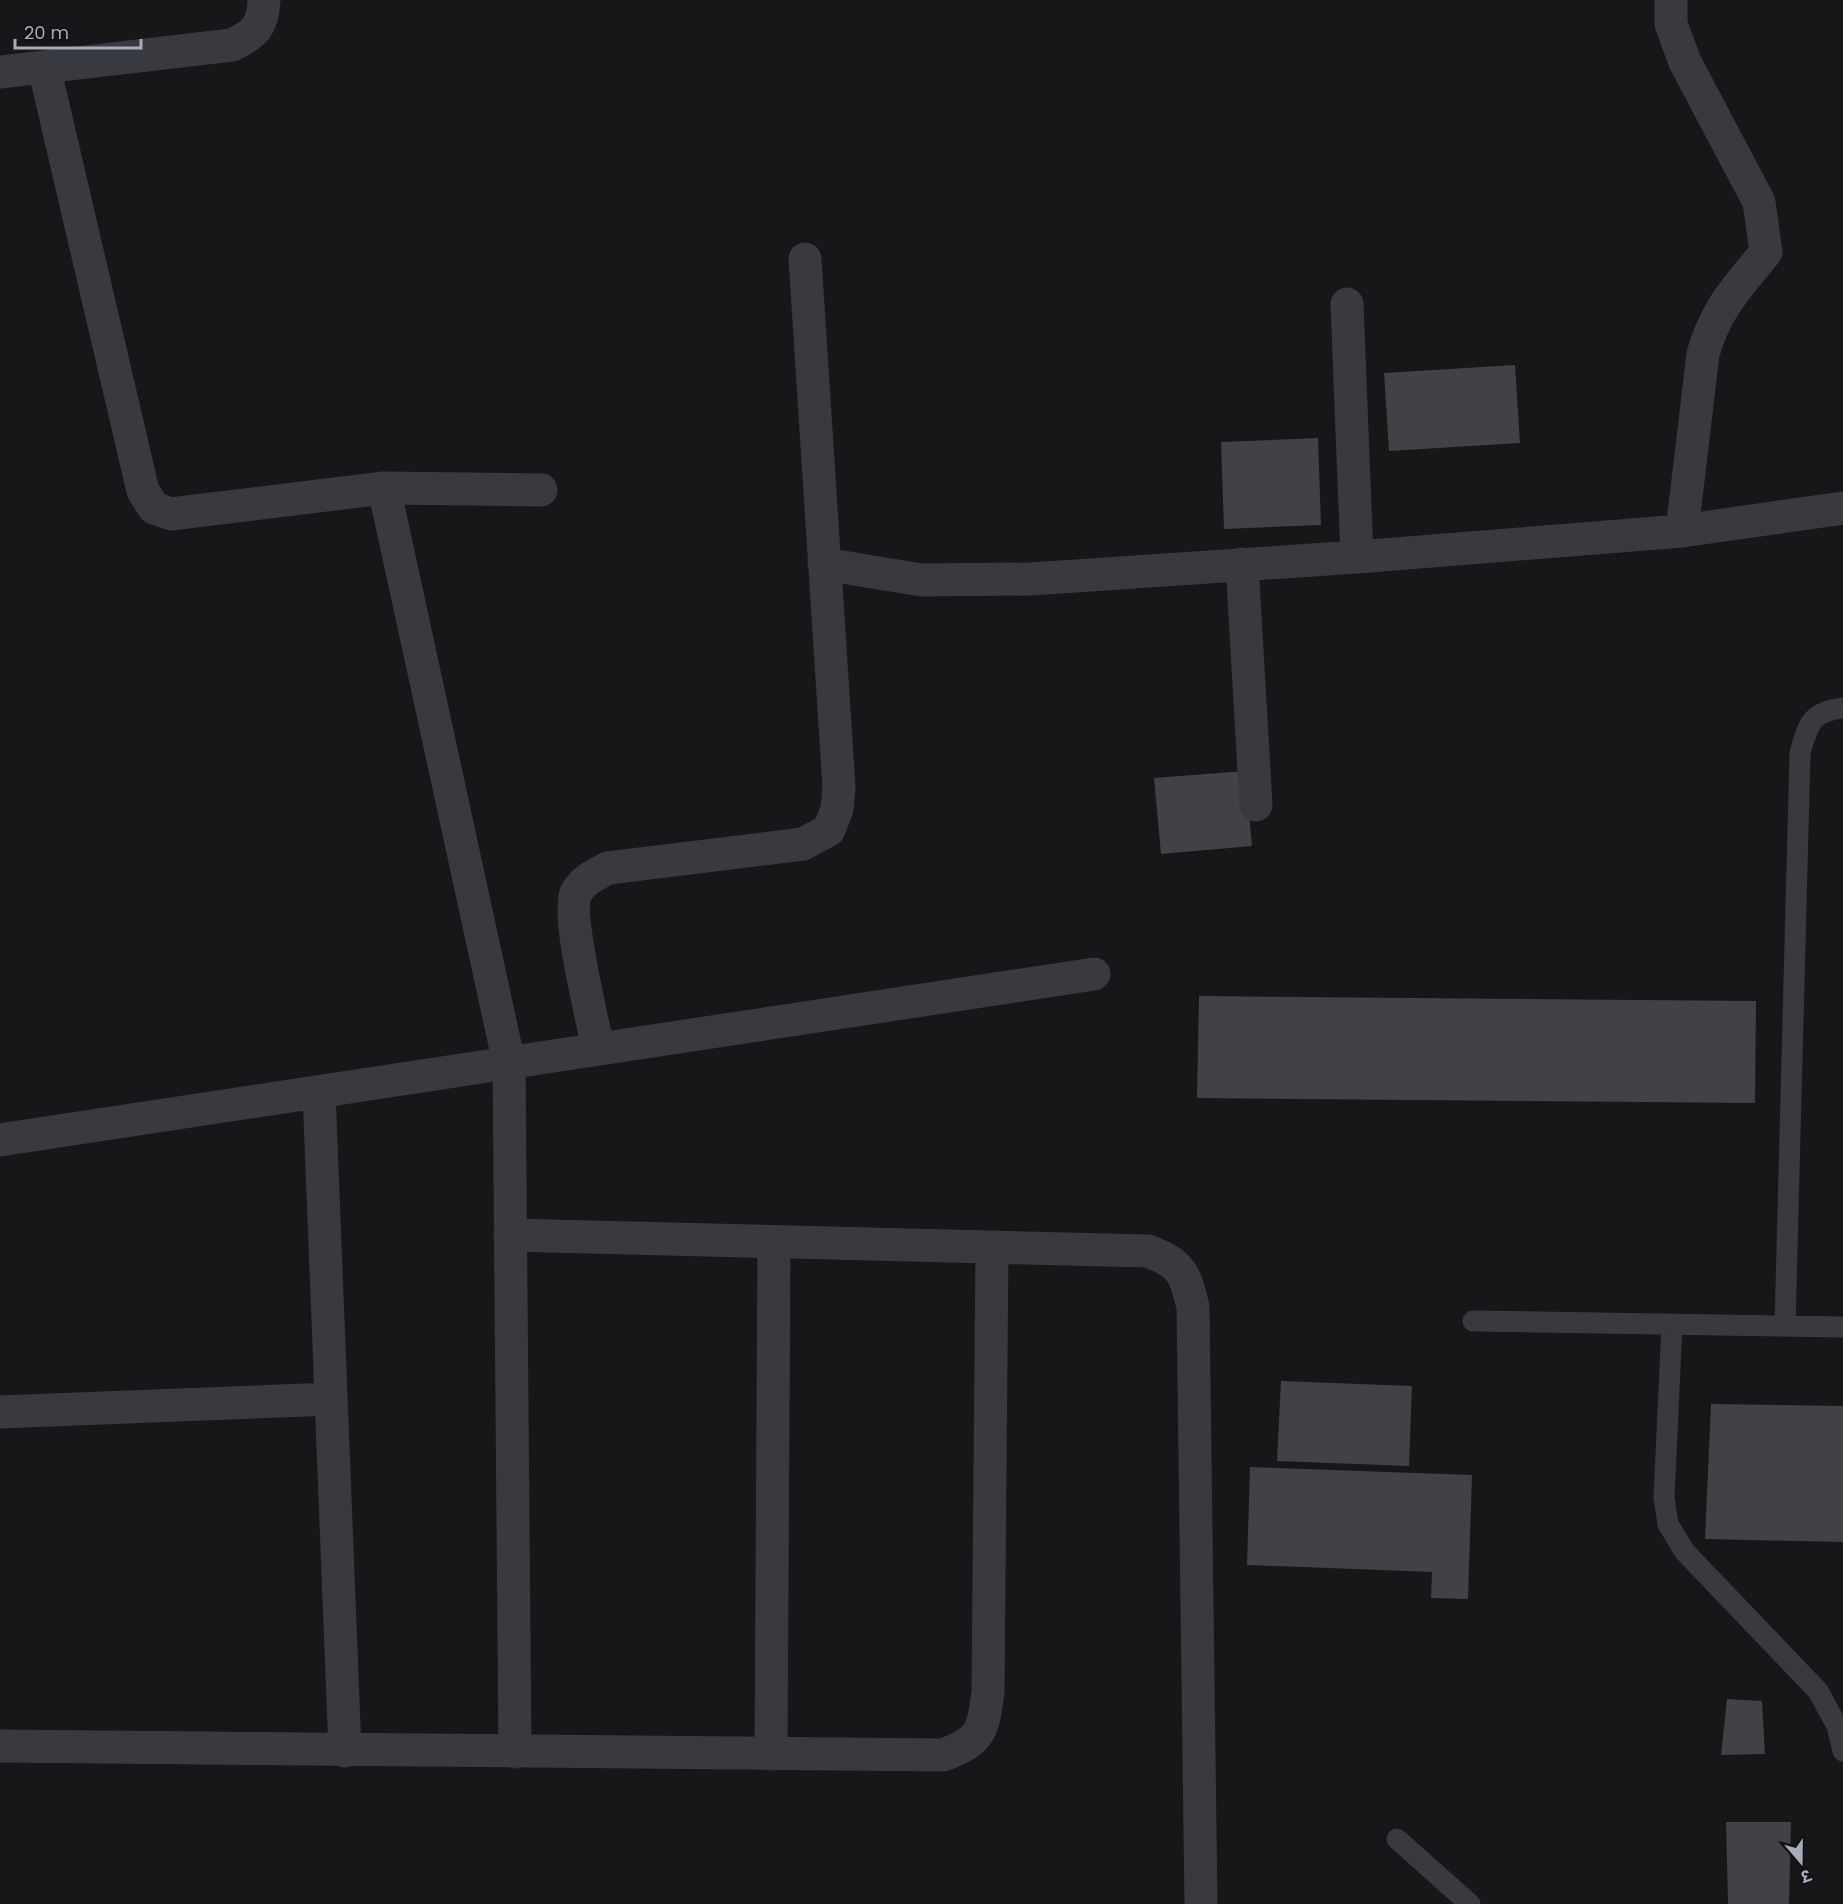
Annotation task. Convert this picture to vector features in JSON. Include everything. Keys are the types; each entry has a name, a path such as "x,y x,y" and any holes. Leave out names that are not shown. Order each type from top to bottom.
{"street":[{"path":"0,72 232,45 252,36 263,15 264,0"},
{"path":"1671,0 1671,24 1684,62 1759,202 1766,252 1723,304 1710,328 1703,354 1682,531"},
{"path":"44,67 142,491 154,508 171,514 384,488 541,490"},
{"path":"598,1049 574,920 575,894 586,880 608,868 803,844 829,830 837,809 839,787 805,259"},
{"path":"1347,304 1357,557"},
{"path":"384,488 509,1063 515,1752"},
{"path":"824,564 922,580 1031,579 1357,557 1682,531 1843,508"},
{"path":"1242,564 1256,805"},
{"path":"0,1140 1094,974"},
{"path":"319,1092 345,1751"},
{"path":"510,1235 1149,1251 1168,1259 1186,1277 1193,1307 1201,1904"},
{"path":"771,1754 774,1242"},
{"path":"0,1746 943,1755 969,1745 984,1722 988,1692 992,1248"},
{"path":"0,1412 331,1399"}],"lane":[{"path":"1785,1326 1800,753 1809,722 1827,710 1843,708"},
{"path":"1473,1321 1843,1327"},
{"path":"1672,1324 1664,1498 1668,1524 1685,1552 1818,1691 1838,1726 1843,1751"},
{"path":"1397,1839 1458,1900"}],"building":[{"path":"1515,365 1520,443 1389,451 1384,373"},
{"path":"1318,438 1321,525 1224,529 1221,442"},
{"path":"1245,771 1252,846 1161,854 1154,778"},
{"path":"1199,996 1756,1001 1755,1103 1197,1098"},
{"path":"1281,1381 1412,1386 1409,1466 1277,1461"},
{"path":"1711,1404 1843,1406 1843,1542 1705,1539"},
{"path":"1250,1467 1472,1475 1468,1599 1431,1598 1432,1572 1247,1565"},
{"path":"1727,1699 1762,1701 1765,1754 1721,1755"},
{"path":"1726,1822 1791,1822 1789,1904 1728,1904"}]}
